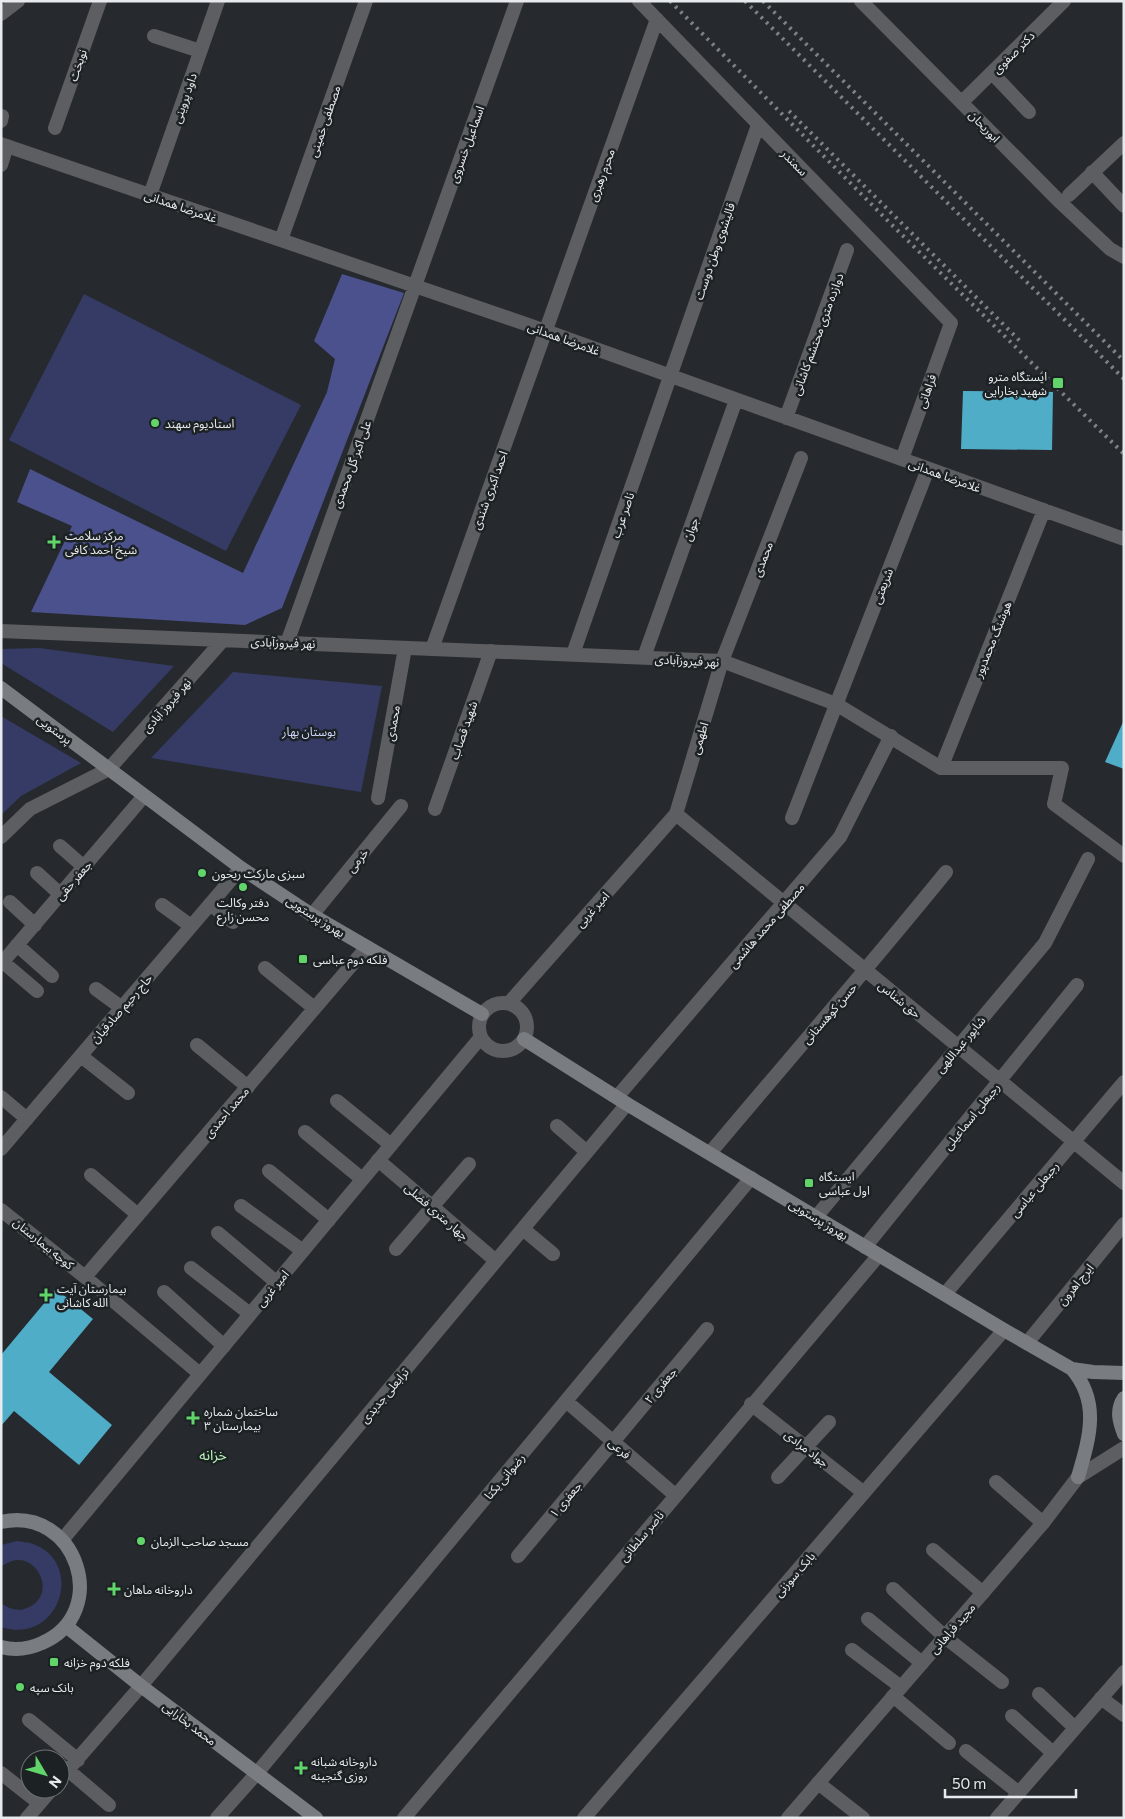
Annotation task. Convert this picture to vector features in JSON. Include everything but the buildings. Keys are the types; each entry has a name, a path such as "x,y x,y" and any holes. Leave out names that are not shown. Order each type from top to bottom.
{"main road":[{"name":"پرستویی","path":"1,688 110,769"},
{"name":"بهروز پرستویی","path":"110,769 241,868 312,915 482,1014"},
{"name":"بهروز پرستویی","path":"524,1039 622,1101 1027,1344 1072,1369 1124,1373"},
{"path":"1072,1369 1078,1376 1088,1398 1091,1431 1078,1477"},
{"path":"1124,1398 1118,1410 1124,1434"},
{"path":"1,1522 11,1520 30,1521 48,1528 63,1539 74,1555 79,1572 80,1591 76,1610 66,1626 50,1640 30,1648 9,1650 1,1648"},
{"name":"محمد بخارایی","path":"66,1626 141,1686 316,1818"}],"street":[{"path":"1,14 18,1"},
{"name":"نوبخت","path":"55,128 100,1"},
{"name":"داود پروینی","path":"150,195 218,1"},
{"name":"مصطفی خمینی","path":"281,240 366,1"},
{"name":"اسماعیل خسروی","path":"415,286 516,1"},
{"name":"سمندر","path":"639,1 951,323"},
{"name":"ابوریحان","path":"861,1 1060,202 1110,250 1124,257"},
{"name":"دکتر صفوی","path":"962,102 1064,1"},
{"name":"محرم رهبری","path":"546,331 657,19"},
{"path":"154,36 200,51"},
{"path":"992,73 1029,112"},
{"name":"قالیشوی وطن دوست","path":"670,376 758,125"},
{"path":"1069,195 1124,142"},
{"path":"1,165 4,145"},
{"name":"غلامرضا همدانی","path":"4,145 546,331 1124,539"},
{"path":"1092,172 1124,206"},
{"name":"دوازده متری محتشم کاشانی","path":"786,418 847,250"},
{"name":"علی اکبر گل محمدی","path":"287,643 415,286"},
{"name":"فراهانی","path":"902,459 951,323"},
{"name":"احمد اکبری شندی","path":"432,649 546,331"},
{"name":"ناصر عرب","path":"573,654 670,376"},
{"name":"جوان","path":"644,657 736,400"},
{"name":"محمدی","path":"722,661 801,458"},
{"name":"شریعتی","path":"792,818 928,469"},
{"name":"هوشنگ محمدپور","path":"941,768 1044,510"},
{"name":"نهر فیروزآبادی","path":"1,631 722,661 836,704 941,768"},
{"name":"نهر فیروز آبادی","path":"110,769 223,640"},
{"name":"محمدی","path":"378,798 405,648"},
{"name":"شهید قصاب","path":"435,809 491,651"},
{"name":"اطهمی","path":"676,814 722,661"},
{"name":"مصطفی محمد هاشمی","path":"622,1101 840,837 891,736"},
{"path":"941,768 1062,768 1054,804 1124,856"},
{"path":"1,837 30,809 110,769"},
{"name":"جعفر حقی","path":"6,954 84,868 144,796"},
{"name":"خرمی","path":"312,915 401,806"},
{"name":"حق شناس","path":"676,814 1124,1183"},
{"name":"امیر غربی","path":"509,1003 676,814"},
{"path":"60,846 84,868"},
{"name":"شاپور عبداللهی","path":"816,1217 1045,943 1088,859"},
{"name":"حاج رحیم صادقیان","path":"1,1149 241,868"},
{"name":"حسن کوهستانی","path":"710,1153 829,1011 866,971 946,872"},
{"path":"37,873 60,894"},
{"path":"10,902 34,924"},
{"path":"210,904 233,922"},
{"path":"162,905 191,926"},
{"name":"محمد احمدی","path":"85,1277 367,947"},
{"path":"6,954 52,976"},
{"path":"6,954 37,991"},
{"path":"265,968 314,1008"},
{"name":"رجبعلی اسماعیلی","path":"865,1247 1077,986"},
{"path":"96,988 122,1008"},
{"path":"498,1003 509,1003 519,1008 525,1017 527,1028 524,1039 514,1048 502,1051 490,1047 481,1037 479,1026 482,1014 489,1007 498,1003"},
{"name":"امیر غربی","path":"63,1539 481,1037"},
{"path":"197,1045 248,1087"},
{"path":"81,1056 128,1094"},
{"name":"رجبعلی عباسی","path":"945,1294 1124,1082"},
{"path":"1,1097 26,1119"},
{"path":"337,1101 391,1145"},
{"name":"ترابعلی جدیدی","path":"70,1769 587,1152 622,1101"},
{"path":"557,1126 587,1152"},
{"path":"305,1132 362,1179"},
{"name":"چهار متری فضلی","path":"378,1160 496,1262"},
{"path":"396,1249 470,1164"},
{"path":"269,1171 329,1220"},
{"path":"91,1175 138,1215"},
{"name":"رضوانی یکتا","path":"217,1818 751,1178"},
{"path":"241,1206 303,1251"},
{"name":"کوچه بیمارستان","path":"1,1210 85,1277 200,1374"},
{"path":"523,1228 553,1254"},
{"name":"ایرج اهرون","path":"1027,1344 1122,1231"},
{"path":"218,1233 276,1282"},
{"name":"ناصر سلطانی","path":"404,1818 751,1404 879,1255"},
{"path":"191,1268 250,1314"},
{"path":"164,1292 224,1346"},
{"name":"جعفری ۲","path":"613,1442 706,1329"},
{"name":"بابک سوزنی","path":"584,1818 1004,1330"},
{"name":"فرعی","path":"566,1401 675,1495"},
{"name":"جواد مرادی","path":"751,1404 864,1493"},
{"path":"778,1477 829,1422"},
{"name":"جعفری ۱","path":"518,1556 613,1442"},
{"name":"مجید فراهانی","path":"788,1818 1044,1523 1078,1477 1124,1448"},
{"path":"996,1482 1044,1523"},
{"path":"933,1550 983,1593"},
{"path":"893,1589 945,1637 1002,1682"},
{"path":"868,1619 922,1663"},
{"path":"852,1650 950,1743"},
{"path":"997,1818 1124,1672"},
{"path":"1039,1694 1075,1728"},
{"path":"1102,1698 1124,1715"},
{"path":"1012,1716 1053,1754"},
{"path":"29,1720 52,1749"},
{"path":"966,1750 1019,1793"},
{"path":"70,1771 109,1805"},
{"path":"1,1773 39,1803"},
{"path":"818,1783 863,1818"},
{"path":"27,1818 43,1799"}],"green space":[{"name":"استادیوم سهند","path":"84,294 301,405 226,551 9,440"},
{"path":"39,648 174,666 113,732 1,663 1,649"},
{"name":"بوستان بهار","path":"233,672 382,686 361,792 151,758"},
{"path":"1,716 81,763 21,796 1,815"},
{"path":"17,1541 33,1544 49,1554 59,1568 61,1584 59,1600 51,1614 38,1625 21,1630 1,1627 1,1603 14,1609 27,1608 37,1601 42,1592 42,1582 39,1572 23,1560 12,1561 1,1567 1,1545"}],"shaded area":[{"path":"342,274 404,293 282,608 245,625 31,612 72,526 17,502 30,469 243,573 327,392 335,359 314,341"}],"railway":[{"path":"670,1 889,222 1124,454"},
{"path":"745,1 1124,379"},
{"path":"763,1 1124,361"},
{"path":"789,111 1021,342"}],"place":[{"name":"ایستگاه مترو شهید بخارایی","path":"1058,383"},
{"name":"استادیوم سهند","path":"155,423"},
{"name":"مرکز سلامت شیخ احمد کافی","path":"54,542"},
{"name":"سبزی مارکت ریحون","path":"202,873"},
{"name":"دفتر وکالت محسن زارع","path":"243,887"},
{"name":"فلکه دوم عباسی","path":"303,959"},
{"name":"ایستگاه اول عباسی","path":"809,1183"},
{"name":"بیمارستان آیت الله کاشانی","path":"46,1295"},
{"name":"ساختمان شماره ۳ بیمارستان","path":"193,1418"},
{"name":"مسجد صاحب الزمان","path":"141,1541"},
{"name":"داروخانه ماهان","path":"114,1589"},
{"name":"فلکه دوم خزانه","path":"54,1662"},
{"name":"بانک سپه","path":"20,1687"},
{"name":"داروخانه شبانه روزی گنجینه","path":"301,1768"}],"district":[{"name":"خزانه","path":"213,1454"}]}
